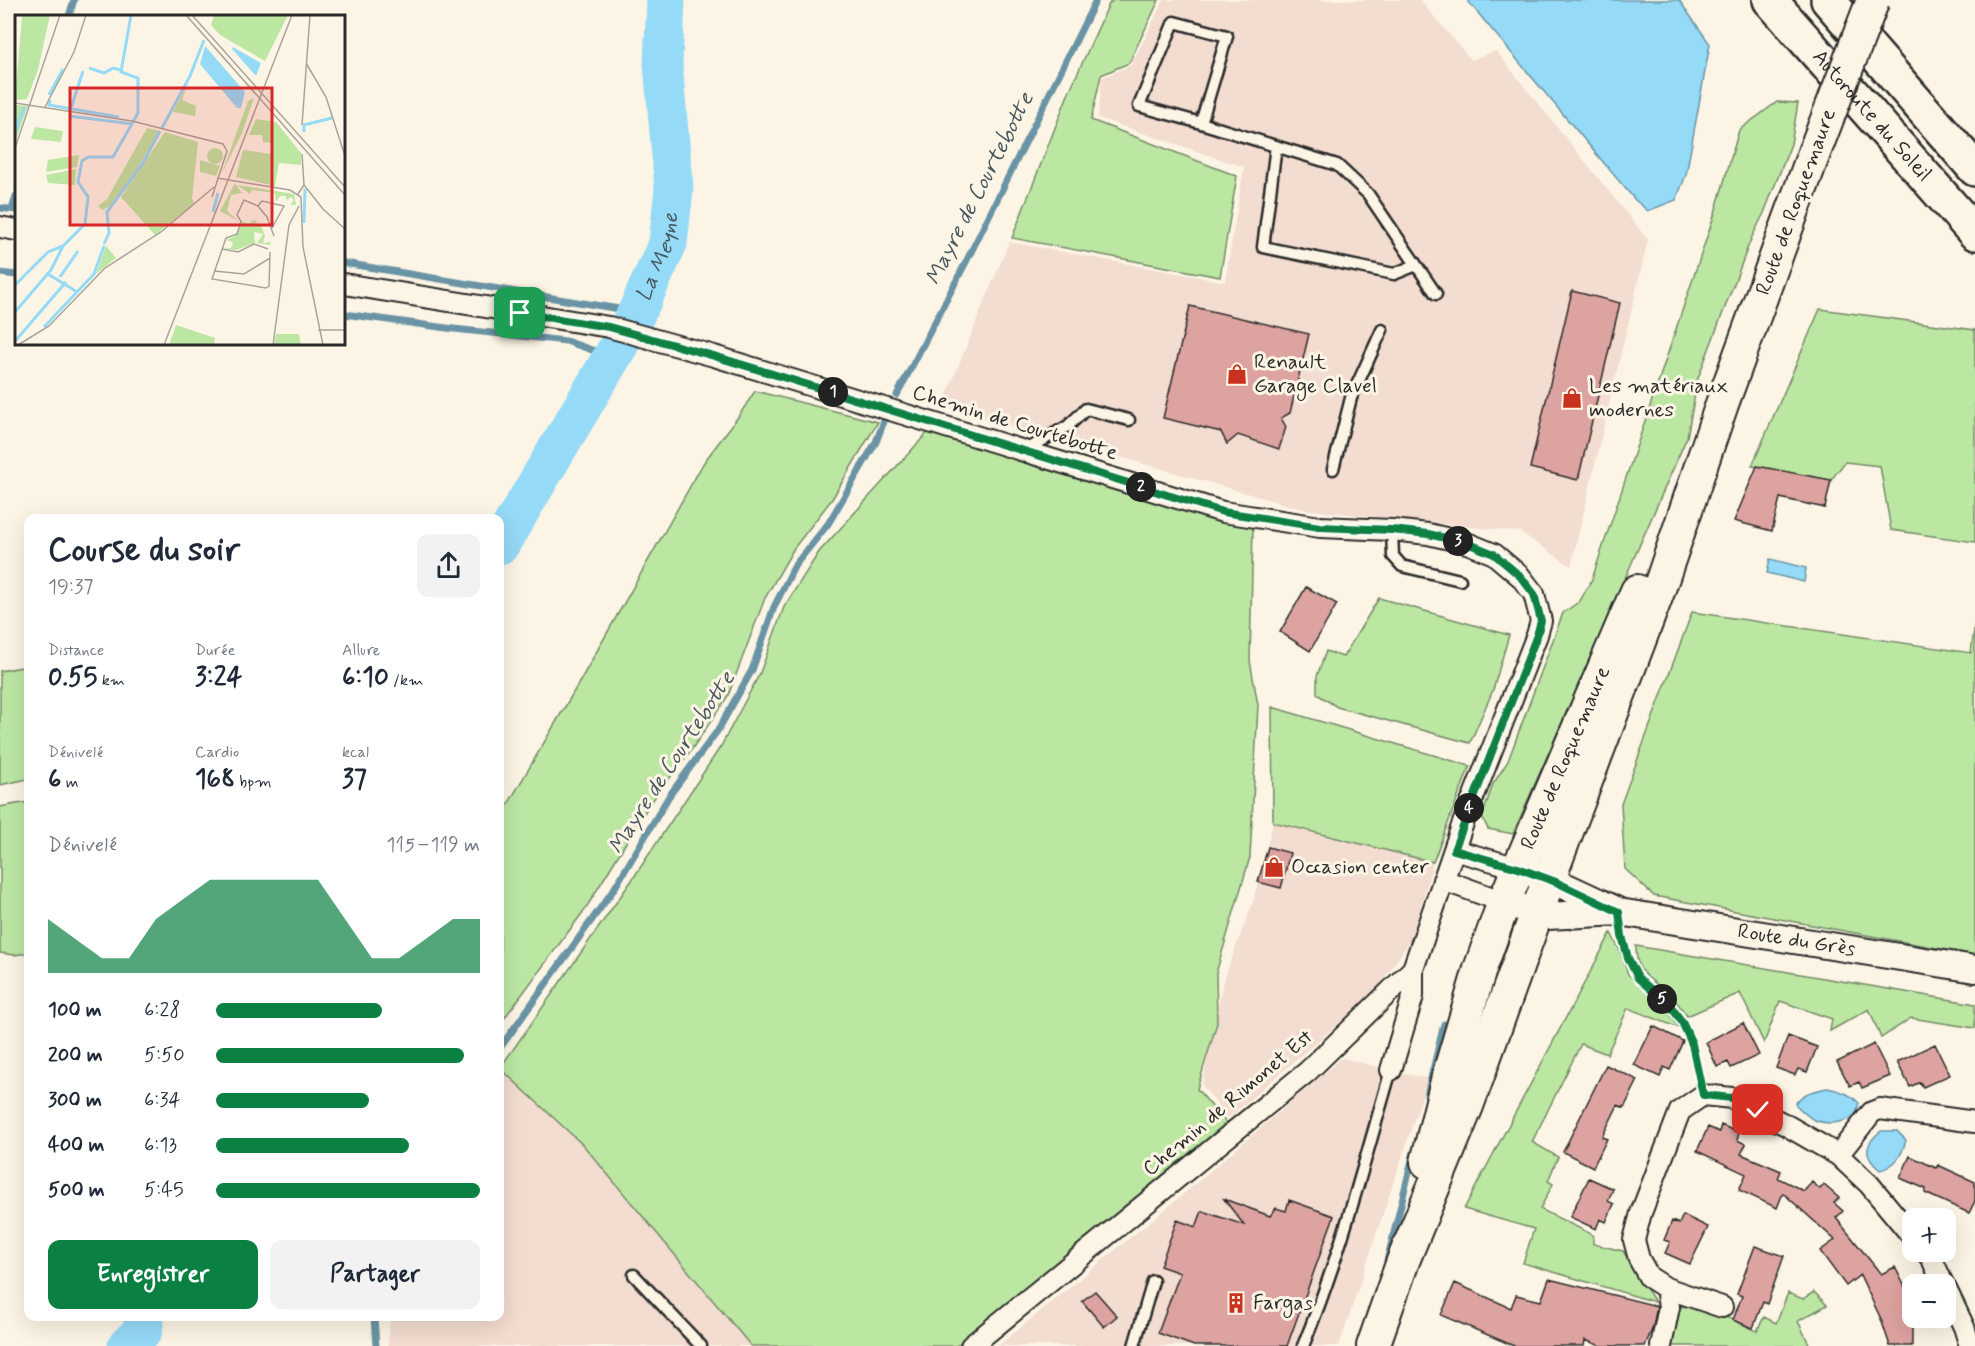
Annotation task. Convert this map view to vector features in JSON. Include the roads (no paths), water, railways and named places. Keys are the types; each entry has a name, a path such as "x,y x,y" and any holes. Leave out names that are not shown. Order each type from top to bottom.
{"highway":[{"name":"Autoroute du Soleil","path":"1770,0 1975,233"},
{"name":"Autoroute du Soleil","path":"1828,0 1975,169"}],"main road":[{"name":"Route de Roquemaure","path":"1373,1346 1403,1262 1467,1107 1659,589 1722,404 1814,153 1873,0"},
{"name":"Route de Roquemaure","path":"1403,1262 1448,1077 1480,969 1504,902 1666,523 1722,404"}],"street":[{"path":"0,227 15,230"},
{"name":"Chemin de Courtebotte","path":"345,284 609,327 714,356 1223,512 1320,527 1392,530 1438,536 1467,543 1494,554 1520,576 1534,594 1541,621 1454,850"},
{"path":"1454,850 1550,879 1619,912"},
{"name":"Chemin de Rimonet Est","path":"971,1346 1307,1072 1413,969 1454,850"},
{"path":"1443,880 1548,916 1619,912"},
{"name":"Route du Grès","path":"1619,912 1975,969"},
{"path":"1391,1070 1413,996 1413,969"},
{"path":"1722,1307 1665,1288 1649,1277 1639,1259 1635,1240 1644,1203 1680,1111 1703,1095 1732,1098 1777,1120 1838,1155 1869,1184 1902,1224"},
{"path":"1838,1155 1872,1112 1880,1109 1975,1122"},
{"path":"1661,1346 1669,1307 1665,1288"},
{"path":"1956,1310 1970,1346"}],"lane":[{"path":"1201,123 1227,36 1174,22 1139,106 1337,165 1368,194 1437,294"},
{"path":"1276,146 1263,248 1394,274 1416,265"},
{"path":"1333,469 1351,398 1382,330"},
{"path":"1024,451 1068,426 1086,409 1129,420"},
{"path":"1392,530 1393,556 1402,566 1460,580"},
{"path":"1303,1346 1352,1208 1391,1070"},
{"path":"634,1275 701,1346"},
{"path":"1134,1346 1154,1281"}],"water":[{"path":"1467,0 1679,0 1710,44 1686,175 1676,200 1648,211 1635,200"},
{"path":"1770,559 1806,568 1804,582 1767,573"},
{"path":"1827,1088 1852,1097 1859,1103 1857,1112 1848,1119 1830,1123 1819,1122 1809,1117 1795,1104 1805,1094"},
{"path":"1881,1131 1897,1131 1906,1140 1898,1159 1890,1166 1880,1170 1868,1155 1868,1150 1871,1141"}],"waterway":[{"path":"69,15 74,0"},
{"name":"La Meyne","path":"504,538 618,347 637,312 668,243 674,189 663,64 666,0"},
{"name":"Mayre de Courtebotte","path":"897,395 1096,0"},
{"path":"12,209 15,199"},
{"path":"0,208 15,210"},
{"path":"345,263 637,312"},
{"path":"0,273 15,275"},
{"path":"345,314 566,341 612,357"},
{"name":"Mayre de Courtebotte","path":"504,1042 614,889 669,796 718,730 752,670 774,607 795,565 828,524 876,442 884,421"},
{"path":"1427,1095 1444,1024"},
{"path":"1387,1261 1414,1152"},
{"name":"La Meyne","path":"127,1346 143,1330 144,1321"},
{"name":"Mayre de Courtebotte","path":"374,1321 376,1346"}],"place":[{"name":"Renault Garage Clavel","path":"1237,374"},
{"name":"Les matériaux modernes","path":"1572,398"},
{"name":"Occasion center","path":"1274,867"},
{"name":"Fargas","path":"1236,1303"}]}
